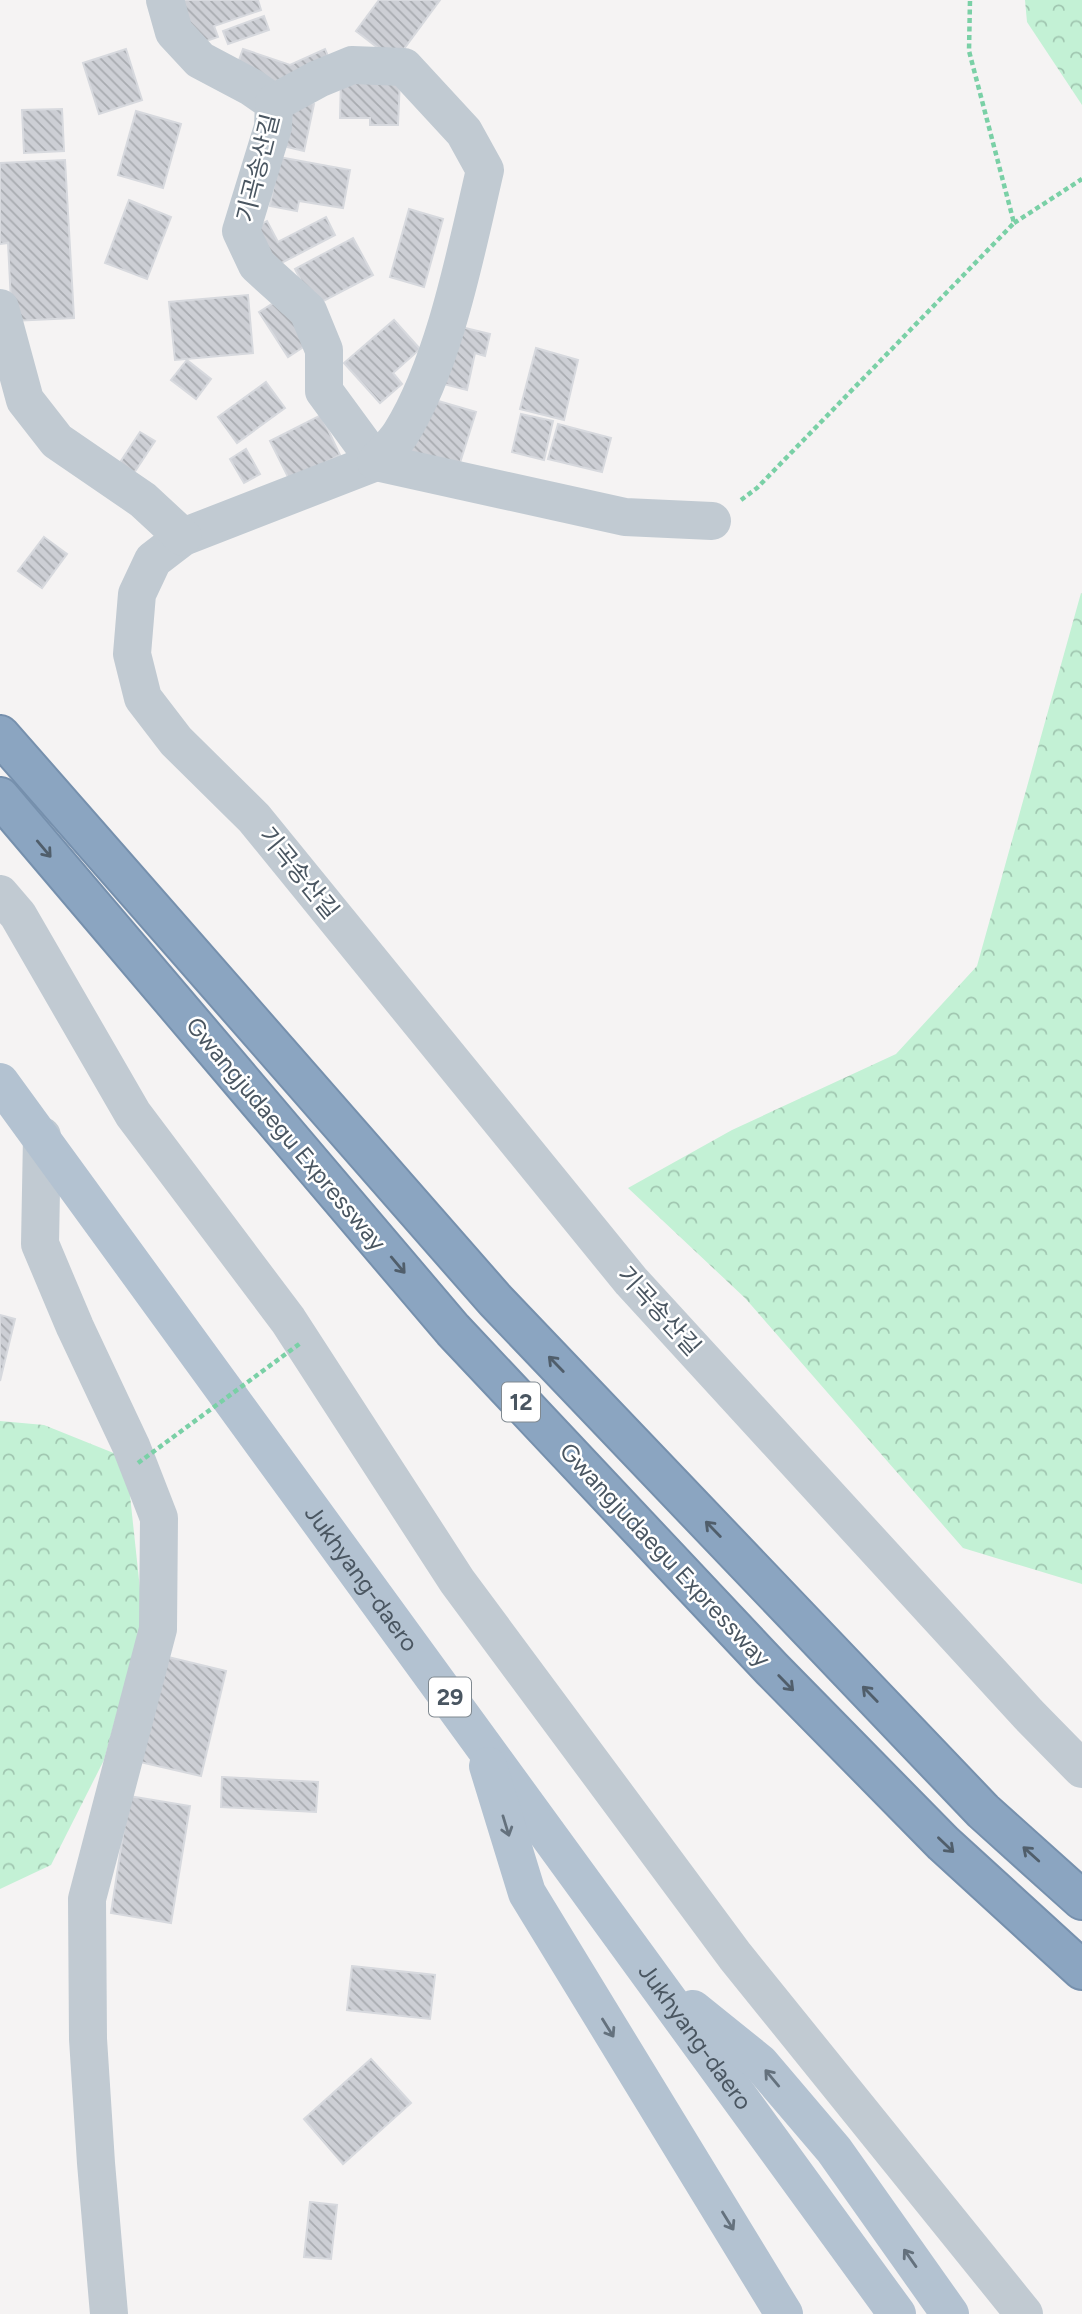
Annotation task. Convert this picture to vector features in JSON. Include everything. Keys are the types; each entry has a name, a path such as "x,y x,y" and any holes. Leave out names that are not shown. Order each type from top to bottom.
{"highway":[{"name":"Gwangjudaegu Expressway","path":"0,735 495,1300 983,1811 1082,1900"},
{"name":"Gwangjudaegu Expressway","path":"0,797 453,1330 753,1649 933,1834 1082,1970"}],"main road":[{"name":"Jukhyang-daero","path":"0,1082 42,1136 897,2314"},
{"path":"479,1737 527,1893 784,2314"},
{"path":"653,1977 760,2063 834,2150 950,2314"}],"street":[{"name":"기곡송산길","path":"165,0 174,33 200,60 251,86 274,103 273,127 241,231 257,265 308,311 324,350 324,391 376,462 183,537 153,560 137,594 132,654 143,698 176,741 254,818 631,1281 1028,1714 1082,1769"},
{"path":"274,103 318,79 352,65 404,67 464,132 485,170 462,266 425,385 400,435 376,462 625,517 712,521"},
{"path":"0,307 25,400 57,441 143,500 183,537"},
{"path":"0,894 19,915 133,1114 302,1342 457,1581 727,1945 1024,2314"},
{"path":"42,1136 40,1244 138,1463 159,1518 159,1629 88,1899 88,2039 110,2314"}],"path":[{"path":"970,0 969,51 1014,223"},
{"path":"712,521 757,488 1014,223 1082,179"},
{"path":"138,1463 302,1342"}],"green space":[{"path":"1025,0 1082,0 1082,105 1027,22"},
{"path":"1081,593 1082,1584 963,1548 745,1298 628,1188 732,1130 896,1054 977,966"},
{"path":"0,1421 44,1425 126,1458 143,1617 104,1760 51,1865 0,1889"}],"building":[{"path":"179,0 258,0 261,10 214,26 218,37 195,45"},
{"path":"379,0 440,0 395,61 356,31"},
{"path":"264,16 269,30 228,44 223,31"},
{"path":"126,49 142,100 99,114 83,63"},
{"path":"243,49 290,65 325,49 333,68 284,92 234,74"},
{"path":"341,77 400,78 398,125 370,125 370,118 340,118"},
{"path":"289,98 314,104 304,151 279,145"},
{"path":"62,109 64,151 24,153 22,110"},
{"path":"136,111 181,124 163,188 118,175"},
{"path":"279,157 350,170 343,208 299,201 297,211 270,206"},
{"path":"65,160 74,318 12,321 8,243 0,244 0,163"},
{"path":"129,200 171,217 147,279 105,263"},
{"path":"409,209 443,219 424,287 390,277"},
{"path":"326,217 335,235 270,269 250,230 267,221 278,242"},
{"path":"353,238 373,275 314,306 295,269"},
{"path":"248,295 253,353 175,360 169,302"},
{"path":"280,299 308,344 288,357 259,312"},
{"path":"394,320 420,349 393,373 402,384 380,403 344,363"},
{"path":"453,325 490,334 485,356 475,353 467,390 440,383"},
{"path":"536,348 578,360 564,420 520,409"},
{"path":"187,360 211,379 196,399 171,380"},
{"path":"266,382 285,408 237,443 218,417"},
{"path":"428,398 476,412 458,469 404,457"},
{"path":"521,414 553,421 544,460 512,452"},
{"path":"321,415 340,455 290,481 270,441"},
{"path":"558,424 611,438 602,472 548,459"},
{"path":"140,432 155,441 134,473 119,464"},
{"path":"246,449 260,474 244,483 230,459"},
{"path":"44,537 67,554 42,588 18,571"},
{"path":"0,1315 15,1319 0,1381"},
{"path":"164,1656 226,1671 201,1776 140,1762"},
{"path":"222,1777 318,1782 316,1812 221,1807"},
{"path":"129,1796 190,1806 171,1923 111,1913"},
{"path":"352,1966 435,1975 430,2019 347,2010"},
{"path":"371,2059 411,2103 343,2164 304,2119"},
{"path":"310,2202 337,2205 331,2259 304,2257"}]}
